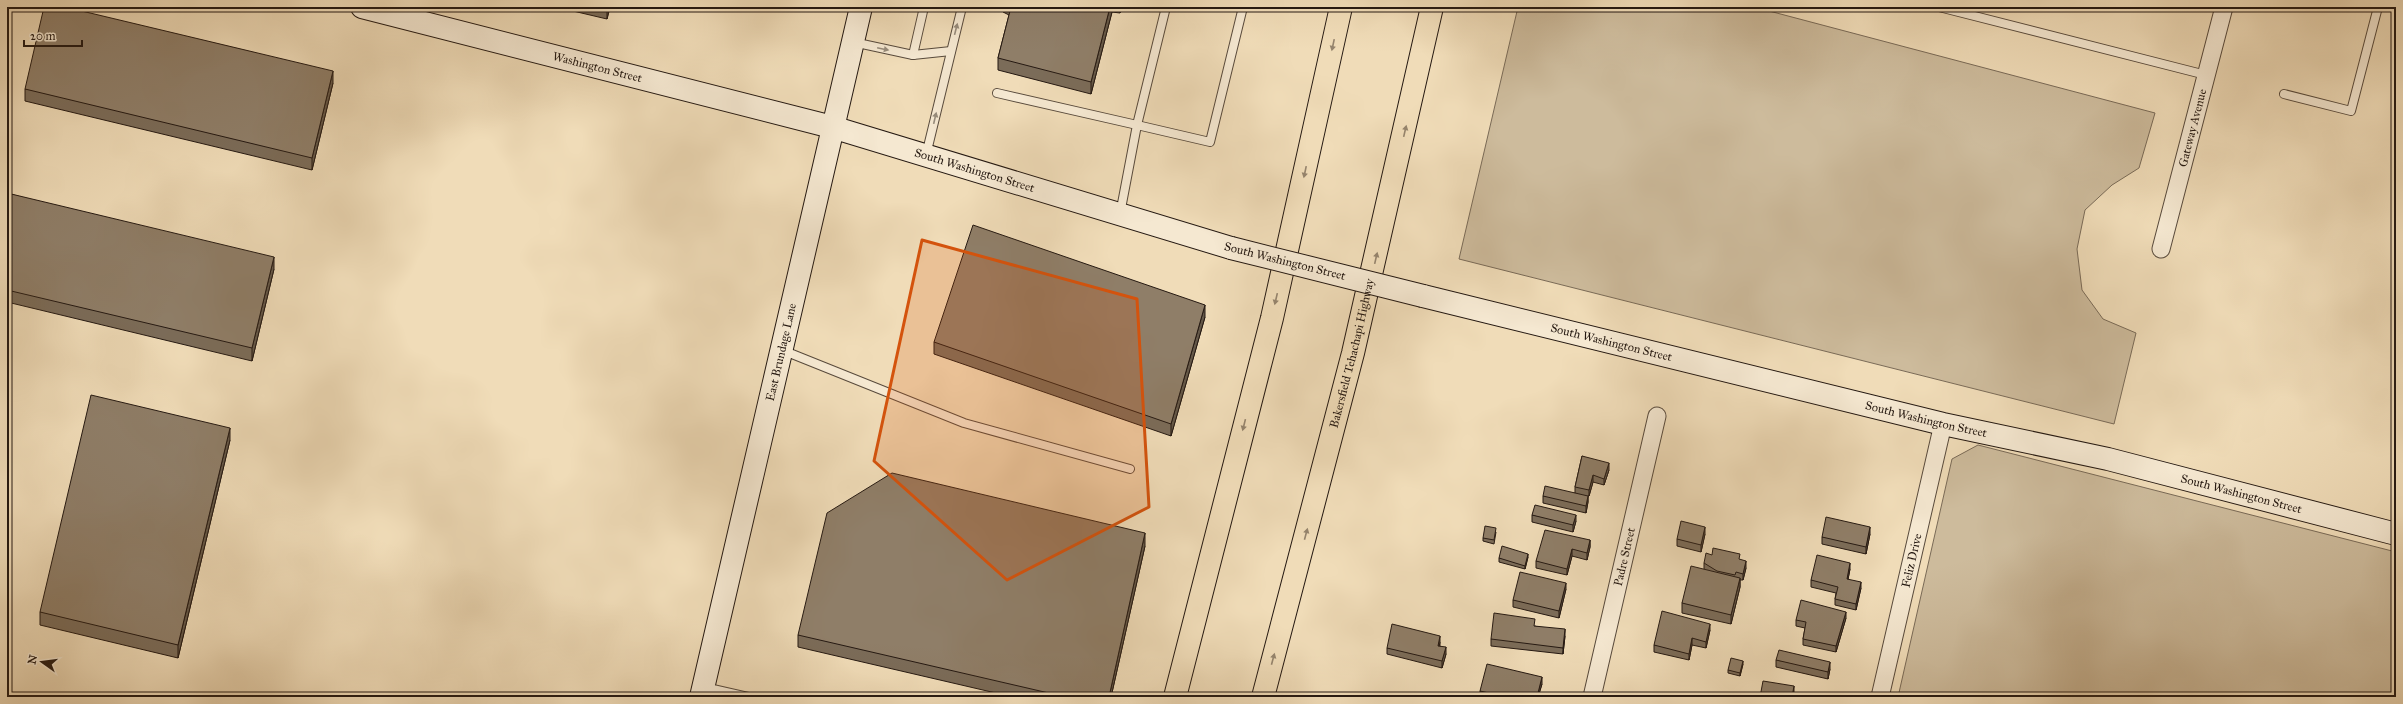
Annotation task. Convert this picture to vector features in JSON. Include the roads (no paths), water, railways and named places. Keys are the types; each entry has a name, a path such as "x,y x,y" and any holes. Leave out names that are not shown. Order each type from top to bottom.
{"highway":[{"path":"1175,697 1272,318 1341,7"},
{"name":"Bakersfield Tehachapi Highway","path":"1263,697 1353,353 1432,7"}],"street":[{"name":"Washington Street","path":"362,7 832,127"},
{"name":"East Brundage Lane","path":"702,692 861,7"},
{"name":"Gateway Avenue","path":"2161,249 2224,7"},
{"name":"South Washington Street","path":"832,127 1231,248 1943,424 2108,459 2396,534"},
{"name":"Padre Street","path":"1592,697 1657,416"},
{"name":"Feliz Drive","path":"1880,697 1943,424"}],"lane":[{"path":"913,55 924,7"},
{"path":"926,156 962,7"},
{"path":"1120,214 1137,125 1166,7"},
{"path":"997,93 1210,142 1242,7"},
{"path":"1939,7 2206,75"},
{"path":"2284,94 2351,111 2378,7"},
{"path":"853,42 913,55 951,51"},
{"path":"781,350 964,424 1130,469"},
{"path":"702,692 748,697"}]}
